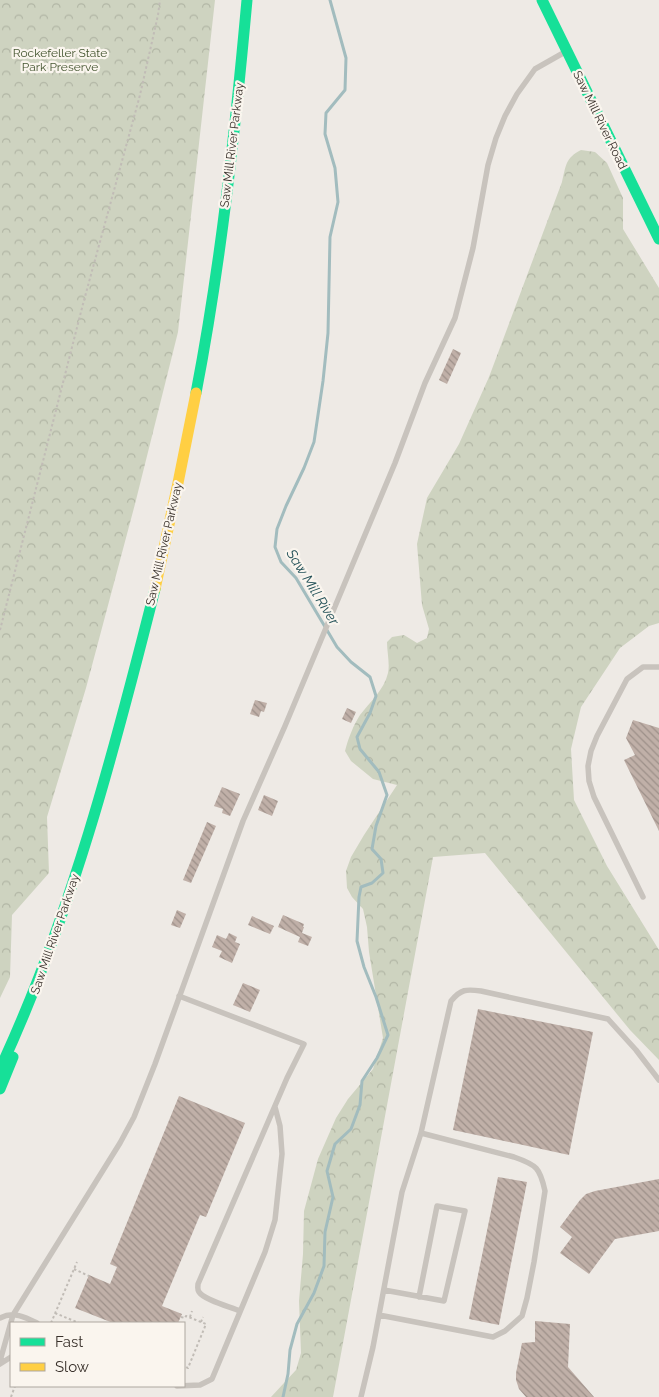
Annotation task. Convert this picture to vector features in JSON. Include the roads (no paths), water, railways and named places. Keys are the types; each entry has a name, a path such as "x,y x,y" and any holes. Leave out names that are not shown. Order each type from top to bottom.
{"main road":[{"name":"Saw Mill River Parkway","path":"0,1069 46,963 70,890 112,752 140,650 166,538 190,425 215,274 234,136 247,0"},
{"name":"Saw Mill River Road","path":"542,0 659,239"},
{"path":"0,1089 32,998"}],"lane":[{"path":"11,1322 13,1315 120,1143 137,1108 155,1064 242,821 285,726 395,463 425,383 455,318 474,248 488,166 505,116 535,68 566,51"},
{"path":"643,897 594,797 589,781 588,766 593,743 627,679 643,667 659,667"},
{"path":"361,1397 384,1290 402,1192 421,1133 451,1001 457,994 467,989 608,1019 636,1050 659,1080"},
{"path":"179,996 304,1044 198,1284 199,1293 206,1298 240,1311"},
{"path":"185,1386 200,1385 212,1379 265,1252 275,1220 282,1154 280,1126 275,1107"},
{"path":"379,1315 493,1337 505,1331 522,1316 527,1298 545,1191 538,1169 527,1161 514,1157 421,1133"},
{"path":"384,1290 419,1297 444,1301 464,1211 437,1206 419,1297"},
{"path":"0,1318 13,1315 35,1322"},
{"path":"0,1362 10,1326"}],"waterway":[{"name":"Saw Mill River","path":"283,1397 288,1374 290,1350 297,1324 314,1293 324,1266 325,1232 333,1197 327,1171 335,1144 351,1129 360,1105 362,1081 377,1058 388,1035 357,941 361,887 372,883 383,873 381,859 372,849 376,826 387,795 379,772 360,749 357,737 370,713 376,696 370,677 351,662 337,647 296,578 281,562 275,547 277,529 314,442 328,333 330,237 338,202 335,168 325,134 326,113 345,90 346,58 330,0"}],"park label":[{"name":"Rockefeller State Park Preserve","path":"60,60"}]}
